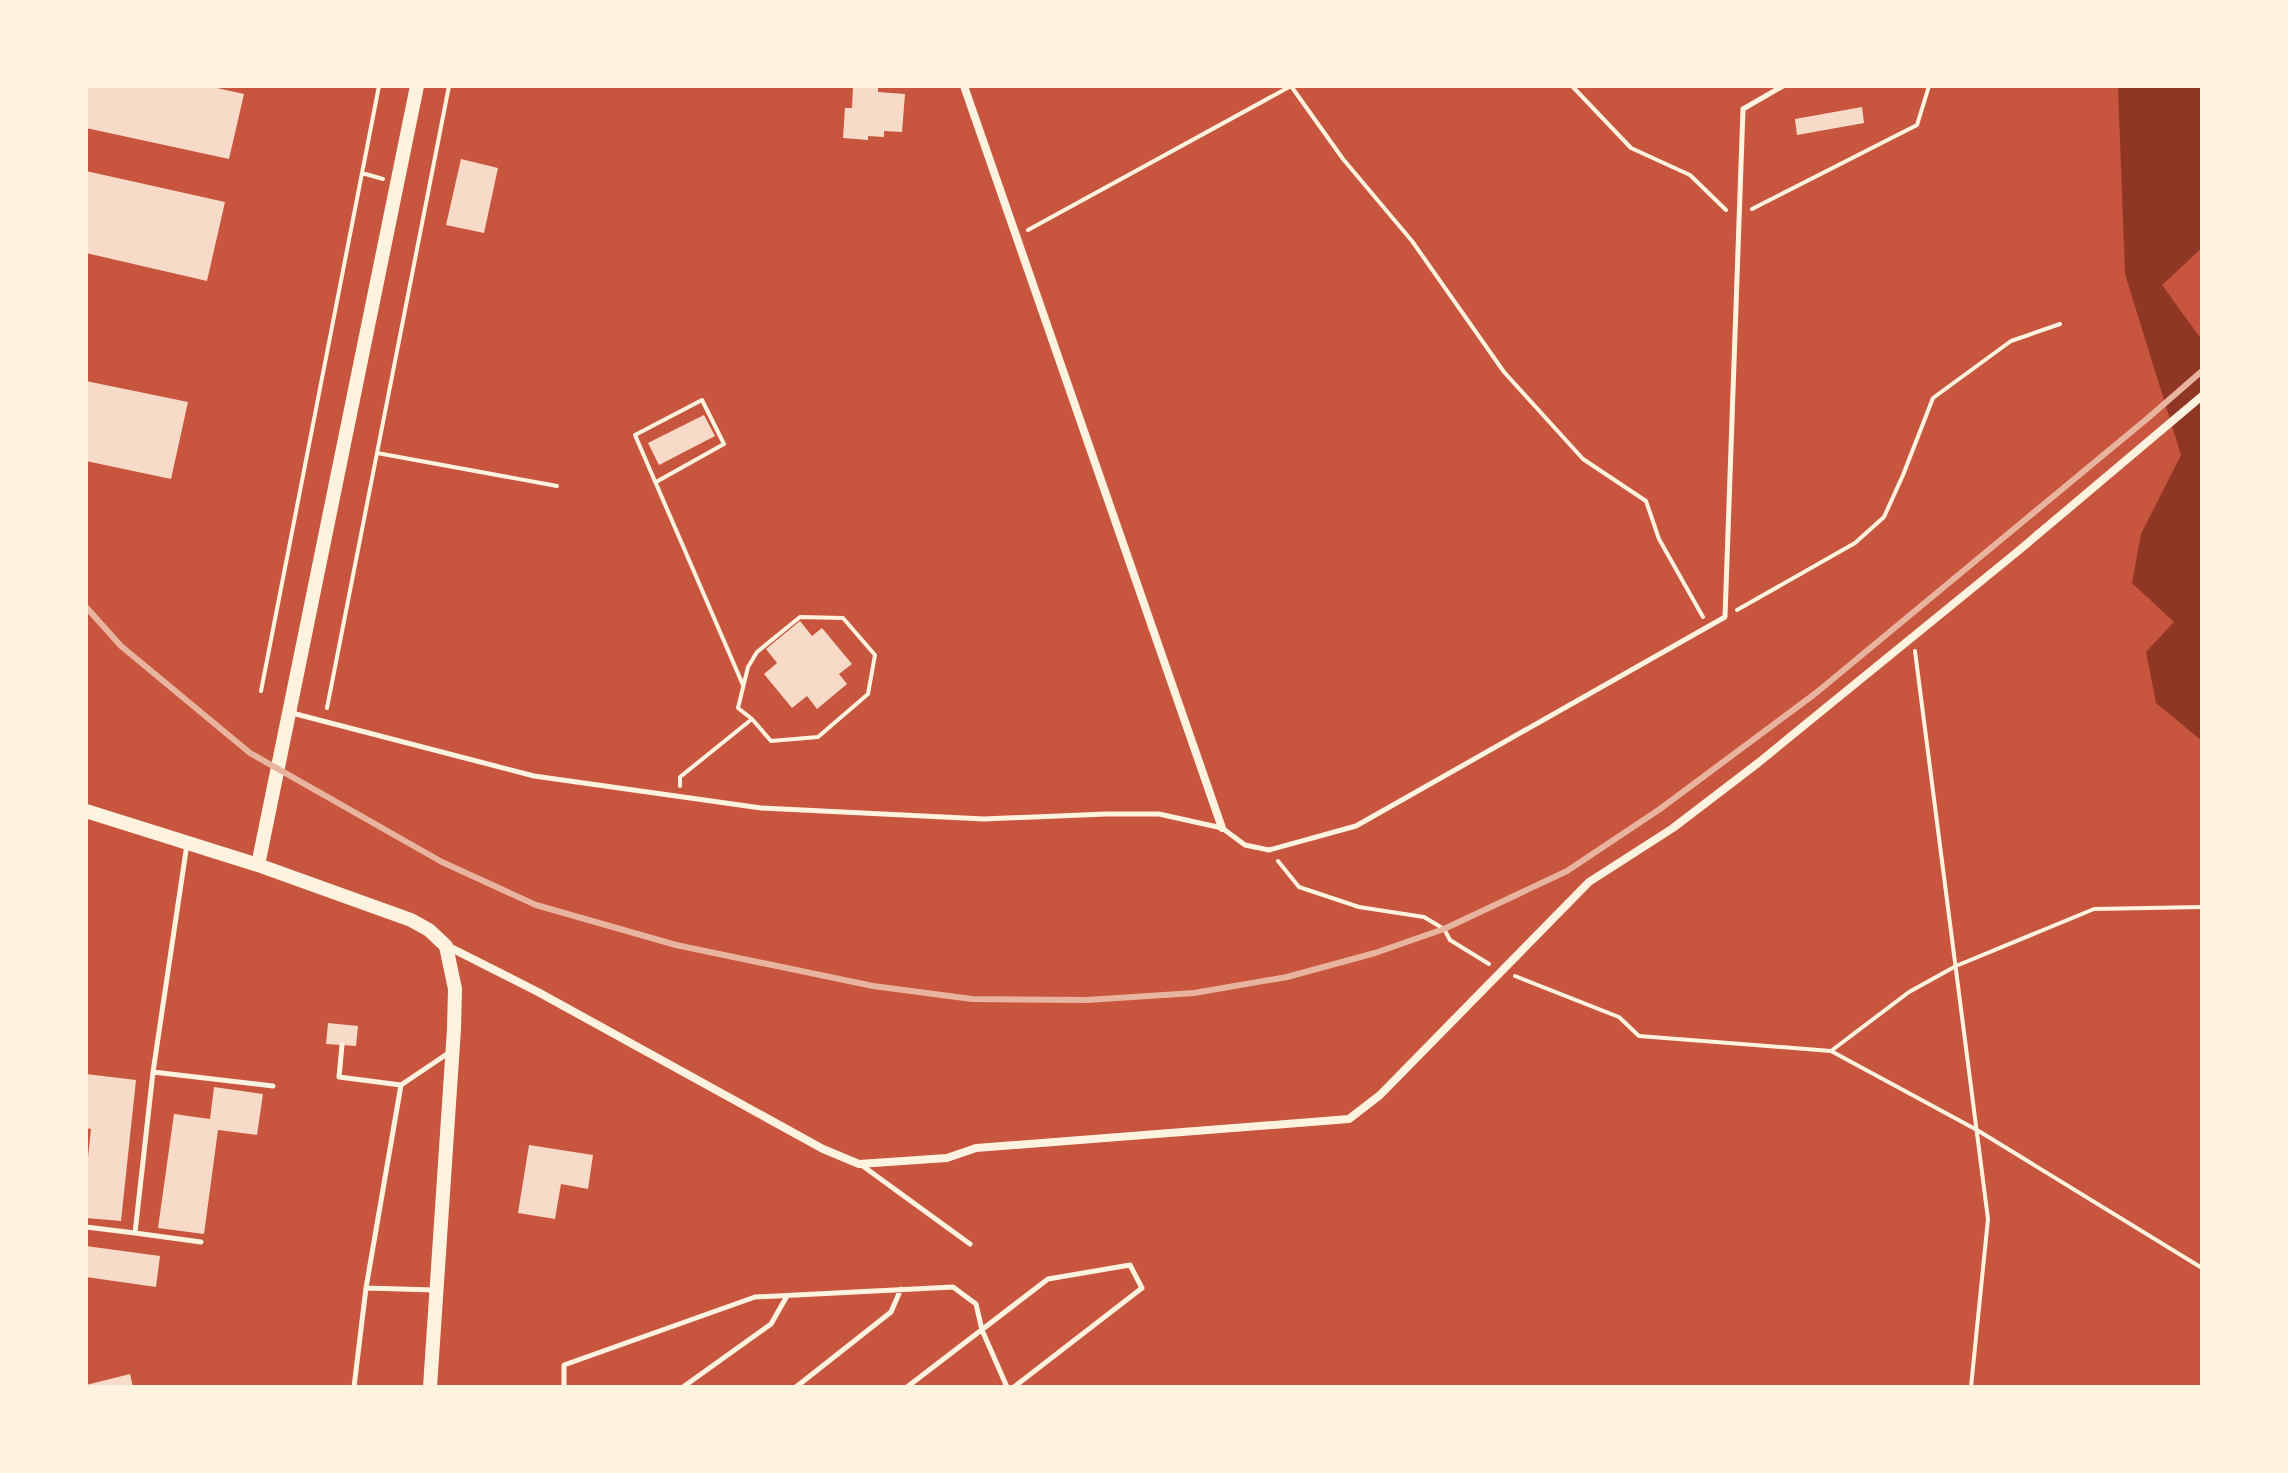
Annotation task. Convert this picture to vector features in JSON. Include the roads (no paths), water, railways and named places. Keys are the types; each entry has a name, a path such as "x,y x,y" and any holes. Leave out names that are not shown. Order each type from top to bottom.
{"main road":[{"path":"258,865 417,86"},
{"path":"86,811 258,865 411,920 429,930 446,946 455,989 430,1387"}],"street":[{"path":"964,86 1222,828"},
{"path":"446,946 538,992 823,1149 859,1164 947,1158 976,1148 1349,1119 1380,1095 1589,882 1673,828 1758,763 2202,396"}],"lane":[{"path":"291,713 534,776 761,808 984,819 1159,814 1222,828 1245,845 1269,850 1356,826 1725,617 1743,109 1783,86"},
{"path":"135,1233 153,1072 187,843"},
{"path":"342,1045 339,1077 401,1085 452,1051"},
{"path":"153,1072 273,1086"},
{"path":"354,1387 366,1288 401,1085"},
{"path":"859,1164 970,1244"},
{"path":"86,1227 201,1242"},
{"path":"907,1387 1048,1279 1130,1265 1142,1288 1014,1387"},
{"path":"564,1387 564,1365 755,1297 953,1287 976,1304 982,1330 1007,1387"},
{"path":"366,1288 435,1290"},
{"path":"796,1387 891,1312 901,1289"},
{"path":"683,1387 771,1324 788,1295"}],"railway":[{"path":"86,607 121,646 250,753 442,862 536,905 676,945 873,986 972,999 1087,1000 1194,993 1287,977 1375,953 1444,929 1567,871 1660,809 1816,693 2202,371"}]}
